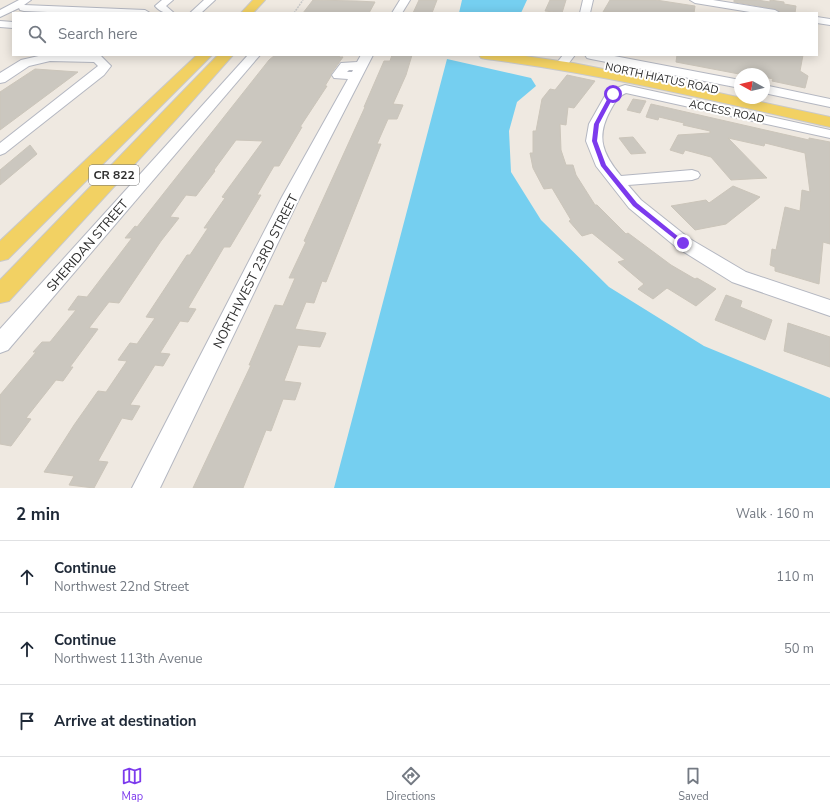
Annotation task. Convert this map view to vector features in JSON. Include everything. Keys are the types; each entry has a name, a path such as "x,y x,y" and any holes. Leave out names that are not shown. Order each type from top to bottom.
{"main road":[{"path":"247,12 259,0"},
{"name":"CR 822","path":"0,254 204,56"},
{"name":"SHERIDAN STREET","path":"0,295 225,56"},
{"name":"NORTH HIATUS ROAD","path":"502,56 565,60 647,81 830,122"},
{"name":"NORTH HIATUS ROAD","path":"542,56 658,76 734,93"},
{"path":"770,100 830,113"}],"street":[{"path":"137,12 154,0"},
{"path":"168,0 160,6 168,12"},
{"path":"196,12 210,0"},
{"path":"398,12 405,0"},
{"path":"585,12 588,0"},
{"path":"695,0 769,12"},
{"path":"0,14 20,7 117,12"},
{"path":"0,21 12,13"},
{"path":"818,20 830,22"},
{"path":"0,24 12,25"},
{"name":"SHERIDAN STREET","path":"0,344 253,56"},
{"path":"596,56 734,83"},
{"path":"0,79 25,64 37,59 50,57 97,59 105,66 100,72 0,150"},
{"name":"NORTHWEST 23RD STREET","path":"146,488 291,197 361,66"},
{"name":"ACCESS ROAD","path":"616,181 604,166 594,141 596,124 613,94 625,89 830,134"},
{"path":"770,90 830,103"},
{"path":"616,181 692,175"},
{"path":"616,181 635,204 683,243 739,277 830,308"}],"path":[{"path":"295,12 303,0"}],"water":[{"path":"462,0 527,0 521,12 459,12"},
{"path":"447,59 531,78 536,86 517,102 509,131 511,172 541,220 609,287 704,346 830,398 830,488 334,488"}],"building":[{"path":"313,0 375,2 370,12 304,12"},
{"path":"419,0 437,0 432,12 413,12"},
{"path":"550,0 566,0 562,12 545,11"},
{"path":"610,0 656,0 695,6 694,12 603,12"},
{"path":"734,0 757,0 770,2 770,0 796,6 795,12 780,12 775,9 734,2"},
{"path":"274,56 343,57 331,74 325,86 327,86 300,127 302,127 279,166 274,166 257,195 261,195 230,247 224,247 188,308 196,309 188,322 180,321 160,353 170,354 163,366 155,365 130,405 140,406 132,420 122,418 98,461 108,462 94,488 69,485 74,476 44,472 98,391 106,392 127,361 118,360 130,343 137,344 155,318 146,317 187,255 190,255 208,228 204,228 225,198 222,197 263,141 236,140 196,196 186,195 170,217 179,218 161,241 119,303 109,302 89,328 98,329 70,367 73,367 63,381 56,380 26,418 31,419 11,446 0,444 0,395 36,352 33,352 42,342 50,342 76,310 68,310 78,296 87,297 132,238 125,238 135,226 137,227 269,60"},
{"path":"392,56 412,56 406,75 393,104 403,105 397,119 388,119 377,144 381,144 326,282 322,281 314,303 306,302 295,329 326,333 320,347 298,345 284,381 301,383 295,400 283,399 271,431 266,430 243,488 193,488 251,365 249,365 275,305 283,306 295,278 289,278 306,242 304,241 365,107 384,61 390,61"},
{"path":"677,56 803,56 800,71 808,76 805,88 772,81 773,79 770,78 770,68 734,68 734,73 676,62"},
{"path":"35,69 78,72 0,130 0,92"},
{"path":"567,75 595,81 574,108 568,107 566,125 560,124 561,150 566,165 573,165 576,175 595,205 597,205 626,234 628,233 671,265 716,289 696,306 667,288 653,299 638,289 644,284 618,262 625,260 592,233 582,236 569,221 571,220 552,188 544,189 533,168 530,153 533,153 533,131 536,131 542,99 550,89 555,90"},
{"path":"633,99 646,101 640,113 627,110"},
{"path":"651,104 809,140 809,138 830,142 830,244 823,242 819,284 775,271 775,267 770,265 772,249 776,250 785,207 800,211 802,190 810,192 805,153 765,143 764,146 728,138 767,178 731,180 711,157 685,150 683,154 670,150 678,135 710,133 710,131 683,125 684,123 659,117 658,120 646,117"},
{"path":"633,137 646,153 631,154 619,138"},
{"path":"30,145 37,154 0,185 0,170"},
{"path":"733,186 760,197 726,224 695,230 671,206 706,200 709,203"},
{"path":"726,295 742,301 740,307 772,320 765,340 715,320"},
{"path":"788,323 830,337 830,367 784,351"}],"route":[{"path":"613,94 596,124 594,141 604,166 635,204 683,243"}]}
